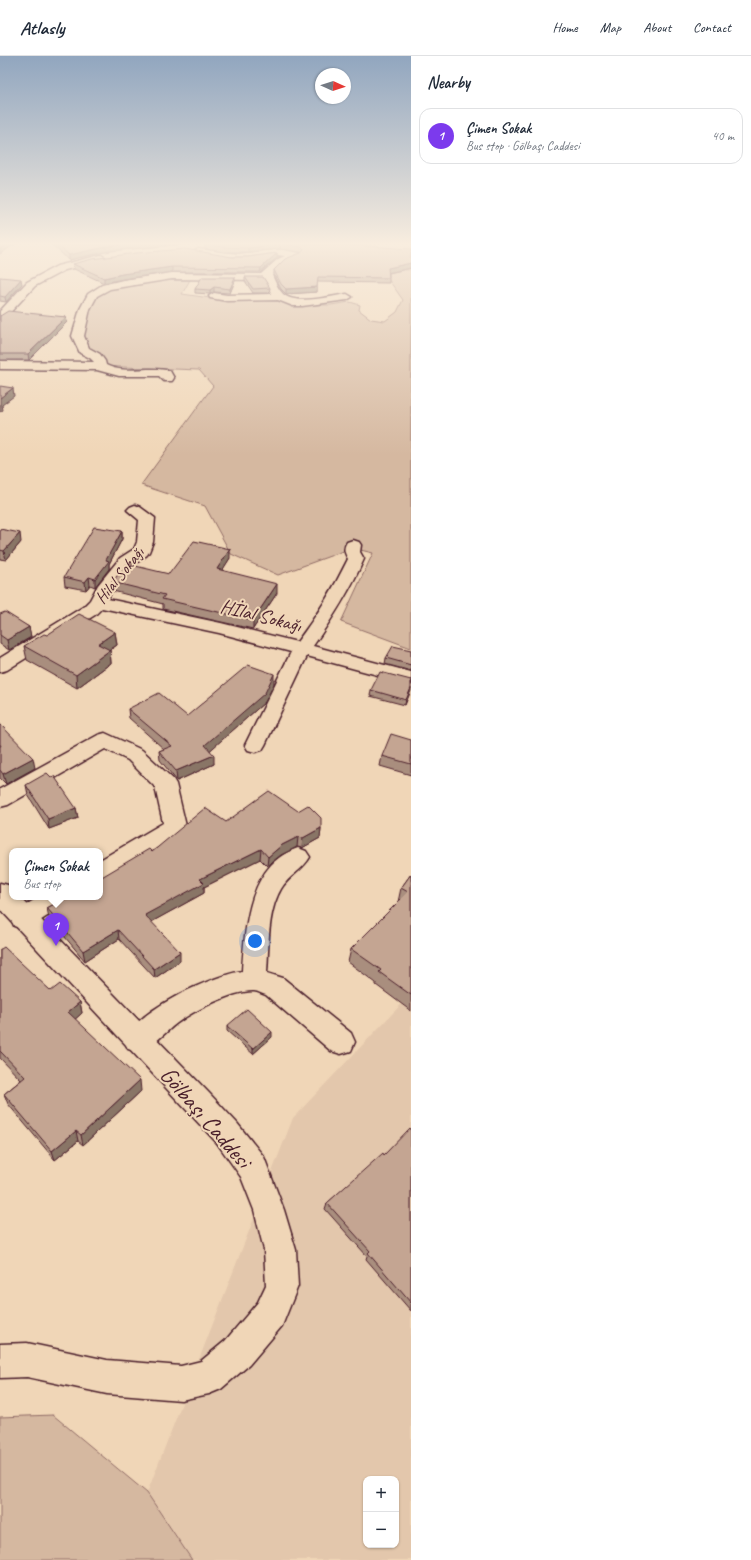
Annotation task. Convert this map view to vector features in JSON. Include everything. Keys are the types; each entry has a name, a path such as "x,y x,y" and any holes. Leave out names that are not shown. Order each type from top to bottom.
{"street":[{"path":"84,314 78,336 84,350 94,355 100,361 99,366"},
{"path":"0,365 99,366 101,368 115,370 160,372 166,374 168,378"},
{"name":"Hilal Sokağı","path":"0,666 89,611 98,602 104,589 126,562 141,552 145,542 147,518 135,510"},
{"path":"255,745 302,648 316,629 350,572 356,559 352,552 353,545"},
{"name":"Hİlal Sokağı","path":"98,602 197,622 302,648 411,678"},
{"path":"0,799 105,740 135,755 165,784 175,826 103,870"},
{"path":"254,980 258,933 264,897 279,873 298,857"},
{"name":"Gölbaşı Caddesi","path":"0,892 23,919 227,1133 252,1168 269,1210 280,1250 282,1286 270,1314 237,1353 209,1377 181,1383 107,1377 27,1360 0,1361"},
{"path":"23,919 53,900"},
{"path":"138,1040 169,1014 204,994 227,985 254,980 274,986 341,1042"}],"shaded area":[{"path":"84,314 365,314 371,319 385,321 394,314 411,314 411,648 341,622 373,553 352,548 278,575 231,554 205,506 141,485 213,386 199,370 99,366 89,355 81,338 80,331"},
{"path":"411,994 411,1560 192,1560 147,1493 293,1118"},
{"path":"53,1415 147,1493 192,1560 0,1560 0,1417"}],"building":[{"path":"3,314 39,314 66,317 28,354 0,354 0,316"},
{"path":"0,386 13,388 0,398"},
{"path":"94,527 122,531 106,560 109,561 95,579 89,577 85,582 64,577"},
{"path":"0,529 20,533 4,551 0,550"},
{"path":"194,541 230,549 217,569 277,584 253,620 162,599 165,595 112,582 127,564 169,574"},
{"path":"5,612 29,627 7,640 0,635 0,614"},
{"path":"79,614 115,632 98,644 110,650 76,675 24,646 44,634 47,635"},
{"path":"393,646 411,650 411,665 386,658"},
{"path":"248,665 274,674 265,693 205,745 214,755 176,771 159,751 172,746 128,709 159,693 187,716"},
{"path":"380,672 411,680 411,688 406,700 371,690"},
{"path":"0,724 33,758 3,774 0,770"},
{"path":"391,734 411,740 411,764 382,756"},
{"path":"47,773 51,777 54,776 76,808 48,819 26,785"},
{"path":"269,791 298,811 308,805 321,818 321,828 303,838 298,837 282,845 268,857 261,849 200,879 204,883 145,915 180,952 154,969 118,930 83,951 47,908 62,900 103,900 103,876 149,849 152,852 205,808 226,822"},
{"path":"411,874 411,995 379,972 381,970 351,949 408,892 401,888"},
{"path":"4,947 51,991 60,984 80,1002 68,1012 140,1080 81,1135 76,1131 52,1151 4,1094 25,1077 0,1051 0,949"},
{"path":"247,1009 272,1032 253,1049 227,1026"},
{"path":"410,1128 411,1303 368,1253 370,1251 327,1203 383,1153 384,1155"}],"place":[{"name":"Çimen Sokak","path":"56,946"}]}
